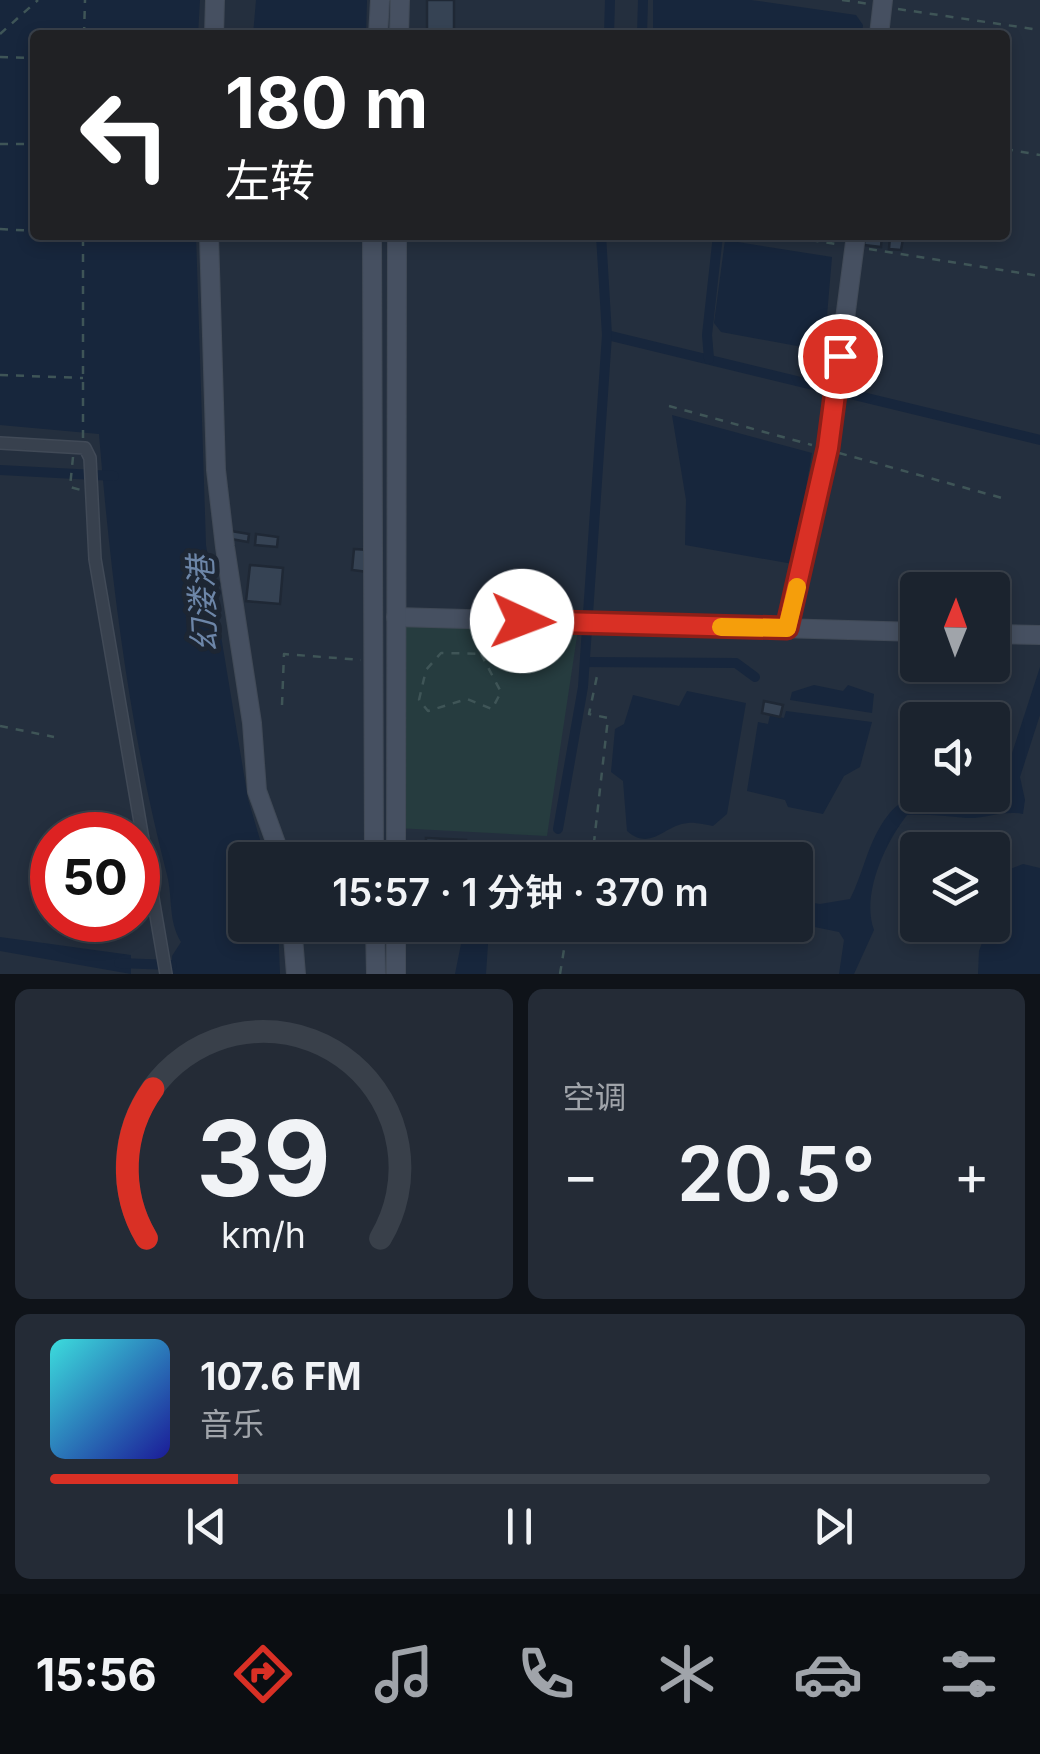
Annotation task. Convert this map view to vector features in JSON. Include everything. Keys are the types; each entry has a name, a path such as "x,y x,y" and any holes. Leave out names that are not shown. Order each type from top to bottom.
{"main road":[{"path":"214,30 215,0"},
{"path":"378,30 380,0"},
{"path":"399,30 400,0"},
{"path":"880,30 883,3"},
{"path":"209,240 216,470 252,723 256,791 275,842"},
{"path":"372,240 369,473 374,567 374,842"},
{"path":"396,240 396,842"},
{"path":"787,628 828,448 855,241"},
{"path":"374,567 396,567"},
{"path":"396,618 900,631"},
{"path":"1010,635 1040,636"},
{"path":"293,942 296,974"},
{"path":"376,942 376,974"},
{"path":"396,942 396,974"}],"street":[{"path":"0,444 79,446 90,458 95,560 166,974"}],"path":[{"path":"0,34 38,0"},
{"path":"84,30 85,0"},
{"path":"842,0 883,3 1040,30"},
{"path":"0,57 30,58"},
{"path":"0,144 30,144"},
{"path":"1010,150 1040,155"},
{"path":"0,229 30,230"},
{"path":"84,240 86,377 79,446 70,487 92,494"},
{"path":"855,241 1040,276"},
{"path":"0,375 86,377"},
{"path":"482,654 501,692 492,708 467,698 428,711 419,700 426,670 442,653 494,654 494,620"},
{"path":"282,705 284,654 374,662"},
{"path":"594,842 608,718 589,714 597,676"},
{"path":"0,726 54,737"},
{"path":"560,974 565,942"}],"green space":[{"path":"396,617 579,623 547,836 396,828"}],"water":[{"name":"幻溇港","path":"0,0 200,0 198,30 30,30 30,240 196,240 206,545 248,799 261,842 228,842 228,942 279,942 280,974 171,974 172,956 181,942 172,918 160,846 160,812 152,812 132,712 109,545 99,434 0,425"},
{"path":"256,0 367,0 366,30 253,30"},
{"path":"653,0 751,0 856,15 863,25 862,30 653,30"},
{"path":"725,240 832,257 824,351 721,332 714,323"},
{"path":"672,415 812,453 793,564 685,545 686,500"},
{"path":"1040,667 1040,715 1020,777 1025,800 1023,814 973,818 907,815 877,870 871,901 874,930 854,974 839,974 844,940 839,932 813,927 813,903 850,899 875,835 900,803 900,812 1010,812 1010,759"},
{"path":"814,685 843,691 848,685 874,694 872,713 790,700 792,692"},
{"path":"687,691 746,703 727,814 713,826 688,823 651,838 636,837 627,831 623,781 611,772 615,729 624,724 633,695 679,706"},
{"path":"786,711 872,722 860,767 844,776 823,814 788,807 785,800 747,791 758,722 768,724 770,715 784,718"},
{"path":"1023,864 1040,868 1040,974 978,974 982,942 1010,942 1010,869"},
{"path":"0,937 131,955 131,974 0,951"},
{"path":"461,944 488,944 486,974 455,974"}],"building":[{"path":"427,0 454,0 454,30 427,30"},
{"path":"864,240 882,240 881,247 864,245"},
{"path":"890,240 903,240 901,250 889,249"},
{"path":"231,531 249,534 248,542 231,539"},
{"path":"256,534 278,537 277,547 255,545"},
{"path":"354,549 369,550 368,572 352,570"},
{"path":"250,565 283,568 280,604 246,601"},
{"path":"764,701 783,705 780,717 762,713"},
{"path":"426,838 466,840 466,842 426,842"}],"waterway":[{"path":"609,30 610,0"},
{"path":"642,30 643,0"},
{"path":"558,829 583,687 607,335 601,240"},
{"path":"709,359 707,335 717,240"},
{"path":"607,335 1040,440"},
{"path":"0,470 114,476"},
{"path":"585,662 736,663 755,677"},
{"path":"119,963 172,965"}],"slow traffic":[{"path":"721,627 787,628 797,587"}],"route":[{"path":"522,621 787,628 828,448 840,356"}]}
